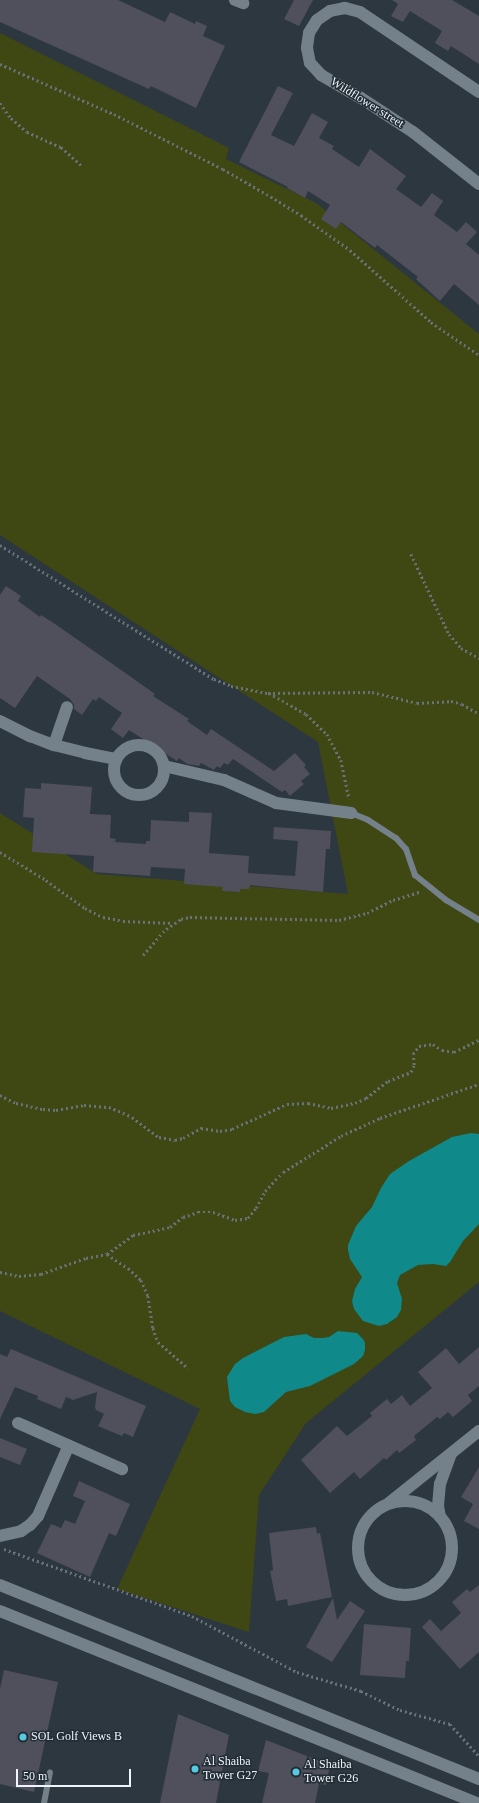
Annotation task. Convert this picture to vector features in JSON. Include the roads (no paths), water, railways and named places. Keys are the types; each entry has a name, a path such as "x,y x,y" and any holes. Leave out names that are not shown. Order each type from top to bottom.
{"street":[{"name":"Wildflower street","path":"479,92 360,12 345,8 330,11 317,20 309,33 306,48 310,63 321,75 368,102 413,132 479,184"},
{"path":"54,745 66,707"},
{"path":"0,721 30,736 54,745 116,759"},
{"path":"134,744 142,744 157,752 164,766 162,779 155,790 147,794 130,794 123,790 113,776 116,759 120,752 126,747 134,744"},
{"path":"164,766 224,780 276,803 351,813"},
{"path":"18,1423 122,1469"},
{"path":"388,1504 398,1501 421,1504 431,1509 440,1517 447,1527 451,1539 452,1552 450,1564 444,1575 430,1588 413,1595 400,1595 388,1592 377,1586 368,1578 361,1567 358,1554 358,1542 361,1530 372,1515 388,1504 479,1431"},
{"path":"0,1536 11,1535 21,1531 38,1516 68,1445"},
{"path":"440,1517 438,1506 440,1484 444,1468 452,1453"},
{"path":"0,1585 479,1778"},
{"path":"0,1611 478,1803"}],"lane":[{"path":"351,813 368,820 396,838 406,849 415,875 435,892 479,920"},
{"path":"44,1803 50,1773"}],"water":[{"path":"471,1133 479,1134 479,1224 463,1241 446,1266 433,1264 418,1265 400,1275 397,1283 402,1299 401,1310 397,1317 387,1324 379,1326 363,1321 354,1309 352,1301 355,1289 362,1277 350,1259 348,1250 348,1245 356,1226 372,1207 390,1174 409,1161 452,1137"},
{"path":"338,1331 357,1333 365,1343 363,1356 354,1364 310,1386 286,1392 264,1412 255,1414 245,1412 235,1407 230,1401 227,1377 235,1364 243,1358 284,1337 306,1334 314,1338 323,1338 329,1337"}],"place":[{"name":"SOL Golf Views B","path":"23,1737"},
{"name":"Al Shaiba Tower G27","path":"195,1769"},
{"name":"Al Shaiba Tower G26","path":"296,1772"}]}
